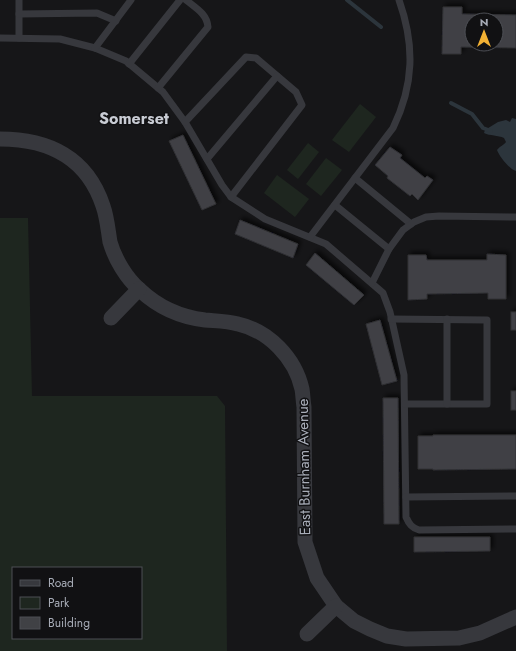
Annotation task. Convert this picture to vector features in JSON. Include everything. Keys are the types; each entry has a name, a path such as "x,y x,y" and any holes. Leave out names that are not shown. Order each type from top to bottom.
{"street":[{"name":"East Burnham Avenue","path":"0,139 29,140 46,145 62,153 76,163 88,177 97,192 103,207 111,243 118,260 127,275 139,289 153,301 168,310 185,316 205,320 223,321 253,328 279,346 297,374 302,390 304,407 305,542 317,578 336,606 354,621 370,629 387,636 406,639 459,638 480,633 501,625 516,617"},
{"path":"110,318 139,289"},
{"path":"308,634 336,606"}],"lane":[{"path":"18,0 19,38"},
{"path":"95,48 131,0"},
{"path":"129,64 180,0"},
{"path":"158,88 208,27 208,21 204,14 186,0"},
{"path":"310,237 393,128 400,114 406,94 410,72 411,51 408,29 399,0"},
{"path":"19,14 97,13 116,21"},
{"path":"0,38 60,39 95,48 126,61 163,92 185,122 222,185 231,197 265,219 326,244 383,293 391,319 404,375 406,517 409,524 419,530 516,529"},
{"path":"185,122 246,57 256,58 296,92 302,105 231,197"},
{"path":"207,159 277,76"},
{"path":"355,178 411,224"},
{"path":"335,205 389,249"},
{"path":"372,283 389,249 403,230 411,224 426,217 516,217"},
{"path":"391,319 487,320 487,404 405,404"},
{"path":"447,320 447,404"},
{"path":"406,497 516,496"}],"green space":[{"path":"360,104 376,117 349,152 332,140"},
{"path":"308,143 319,152 298,179 287,170"},
{"path":"326,158 342,170 321,196 306,184"},
{"path":"277,175 309,199 295,217 264,193"},
{"path":"0,218 28,218 32,396 217,396 225,406 227,651 0,651"}],"shaded area":[{"path":"512,118 516,119 516,171 505,162 497,150 506,142 504,138 484,133 485,130 498,122 506,120 510,122"}],"building":[{"path":"443,7 462,7 462,14 464,14 464,47 461,47 461,54 442,54"},
{"path":"504,15 516,15 516,48 504,48"},
{"path":"183,135 216,204 202,210 169,141"},
{"path":"390,147 402,155 400,158 425,178 427,176 433,180 418,200 412,194 410,196 387,178 388,176 375,165"},
{"path":"240,220 298,244 293,258 235,234"},
{"path":"315,253 364,295 354,305 306,265"},
{"path":"487,254 506,255 506,299 488,299 488,293 427,294 427,299 408,300 408,255 426,255 427,260 487,260"},
{"path":"511,312 516,312 516,330 511,330"},
{"path":"380,320 397,381 382,385 366,324"},
{"path":"511,391 516,391 516,410 511,410"},
{"path":"383,398 398,398 399,524 384,524"},
{"path":"516,435 516,469 418,469 418,436"},
{"path":"414,537 490,537 490,551 414,552"}],"waterway":[{"path":"347,0 381,27"},
{"path":"451,103 472,114 483,128 491,131"}],"district":[{"name":"Somerset","path":"134,118"}]}
